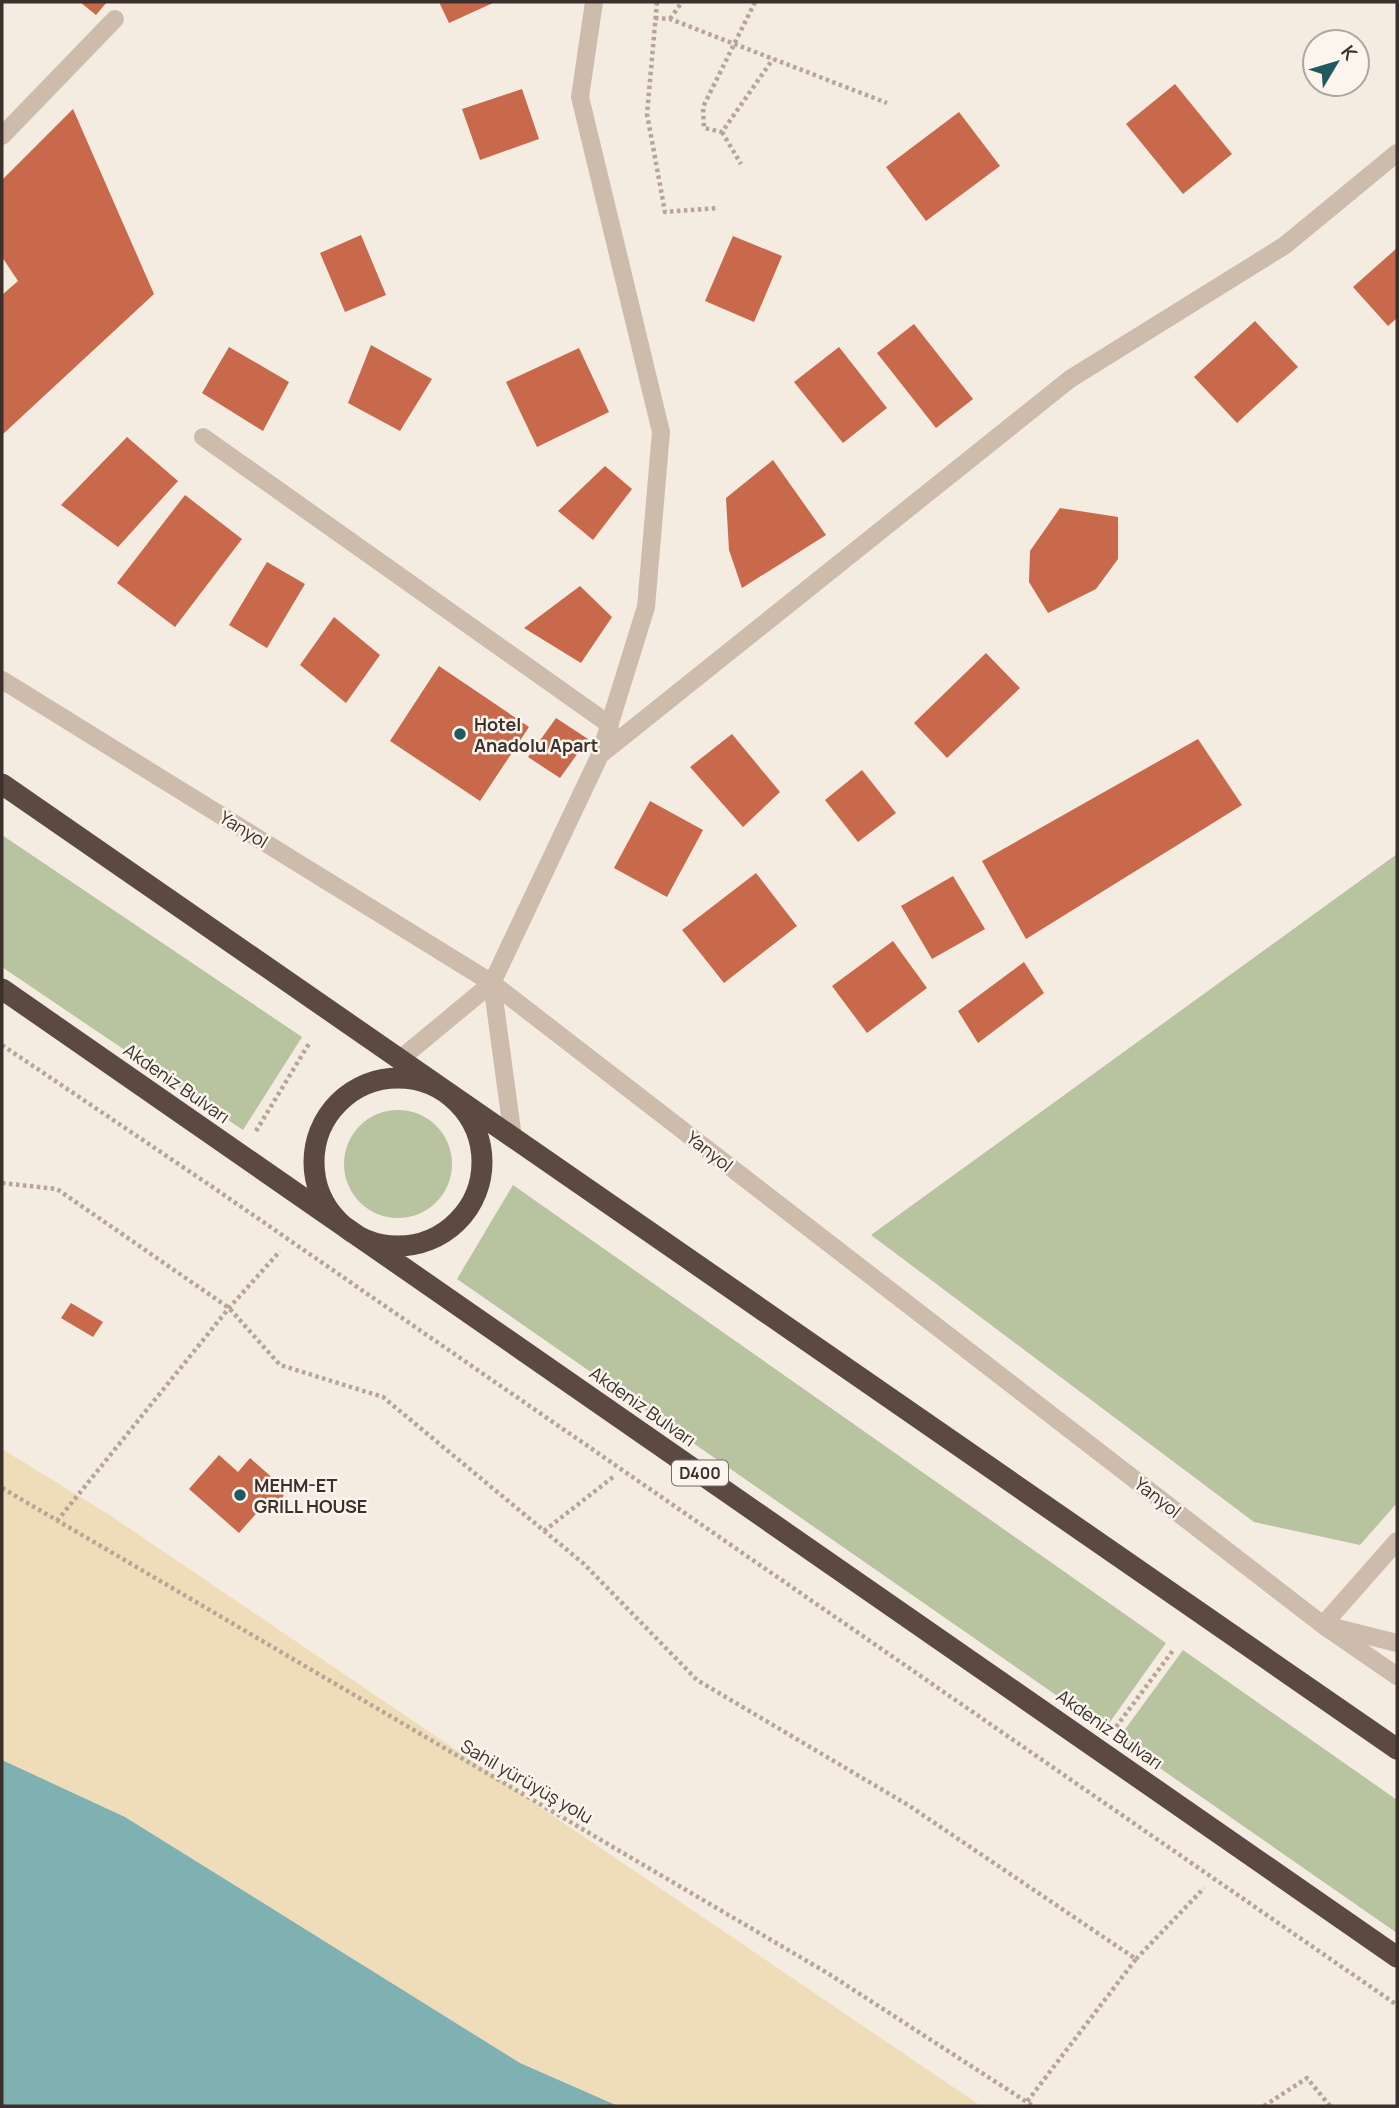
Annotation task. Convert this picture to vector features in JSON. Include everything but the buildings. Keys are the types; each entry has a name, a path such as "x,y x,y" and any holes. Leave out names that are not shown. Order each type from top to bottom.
{"highway":[{"path":"2,783 1397,1749"},
{"name":"Akdeniz Bulvarı","path":"2,989 1397,1957"},
{"path":"385,1078 415,1079 442,1089 462,1106 477,1129 483,1155 481,1181 471,1206 453,1226 431,1240 405,1247 379,1244 354,1234 332,1215 318,1189 314,1160 319,1131 334,1105 357,1087 385,1078"}],"street":[{"path":"399,1060 492,984 600,755 646,607 661,432 580,97 594,2"},
{"path":"2,136 115,19"},
{"path":"600,755 1070,379 1284,246 1397,153"},
{"path":"203,437 610,725"},
{"name":"Yanyol","path":"2,680 492,984 1323,1625 1397,1643"},
{"path":"492,984 513,1138"},
{"path":"1397,1541 1323,1625 1397,1676"}],"path":[{"path":"657,2 646,114 665,212 717,208"},
{"path":"670,19 682,2"},
{"path":"741,164 722,132 704,128 703,107 755,2"},
{"path":"655,18 670,19 887,103"},
{"path":"722,132 774,59"},
{"path":"251,1139 310,1042"},
{"path":"2,1045 1397,2005"},
{"path":"2,1184 57,1189 229,1308 280,1365 383,1397 584,1564 697,1680 908,1805 1136,1959"},
{"path":"57,1521 229,1308 280,1251"},
{"path":"544,1531 613,1477"},
{"name":"Sahil yürüyüş yolu","path":"2,1488 829,1974 1033,2106"},
{"path":"1111,1734 1174,1650"},
{"path":"1026,2103 1136,1959 1203,1888"},
{"path":"1264,2106 1307,2078 1330,2106"}],"green space":[{"path":"2,835 302,1037 243,1130 2,967"},
{"path":"1397,854 1397,1503 1360,1545 1254,1522 871,1235"},
{"path":"398,1110 419,1114 436,1126 448,1143 452,1164 448,1185 436,1202 419,1214 398,1218 377,1214 360,1202 348,1185 344,1164 348,1143 360,1126 377,1114"},
{"path":"513,1185 1166,1643 1105,1729 457,1279"},
{"path":"1183,1650 1397,1800 1397,1933 1118,1739"}],"sand":[{"path":"2,1449 108,1514 981,2106 618,2106 520,2063 125,1817 2,1760"}],"water":[{"path":"2,1760 125,1817 520,2063 618,2106 2,2106"}],"place":[{"name":"Hotel Anadolu Apart","path":"460,734"},
{"name":"MEHM-ET GRILL HOUSE","path":"240,1495"}]}
